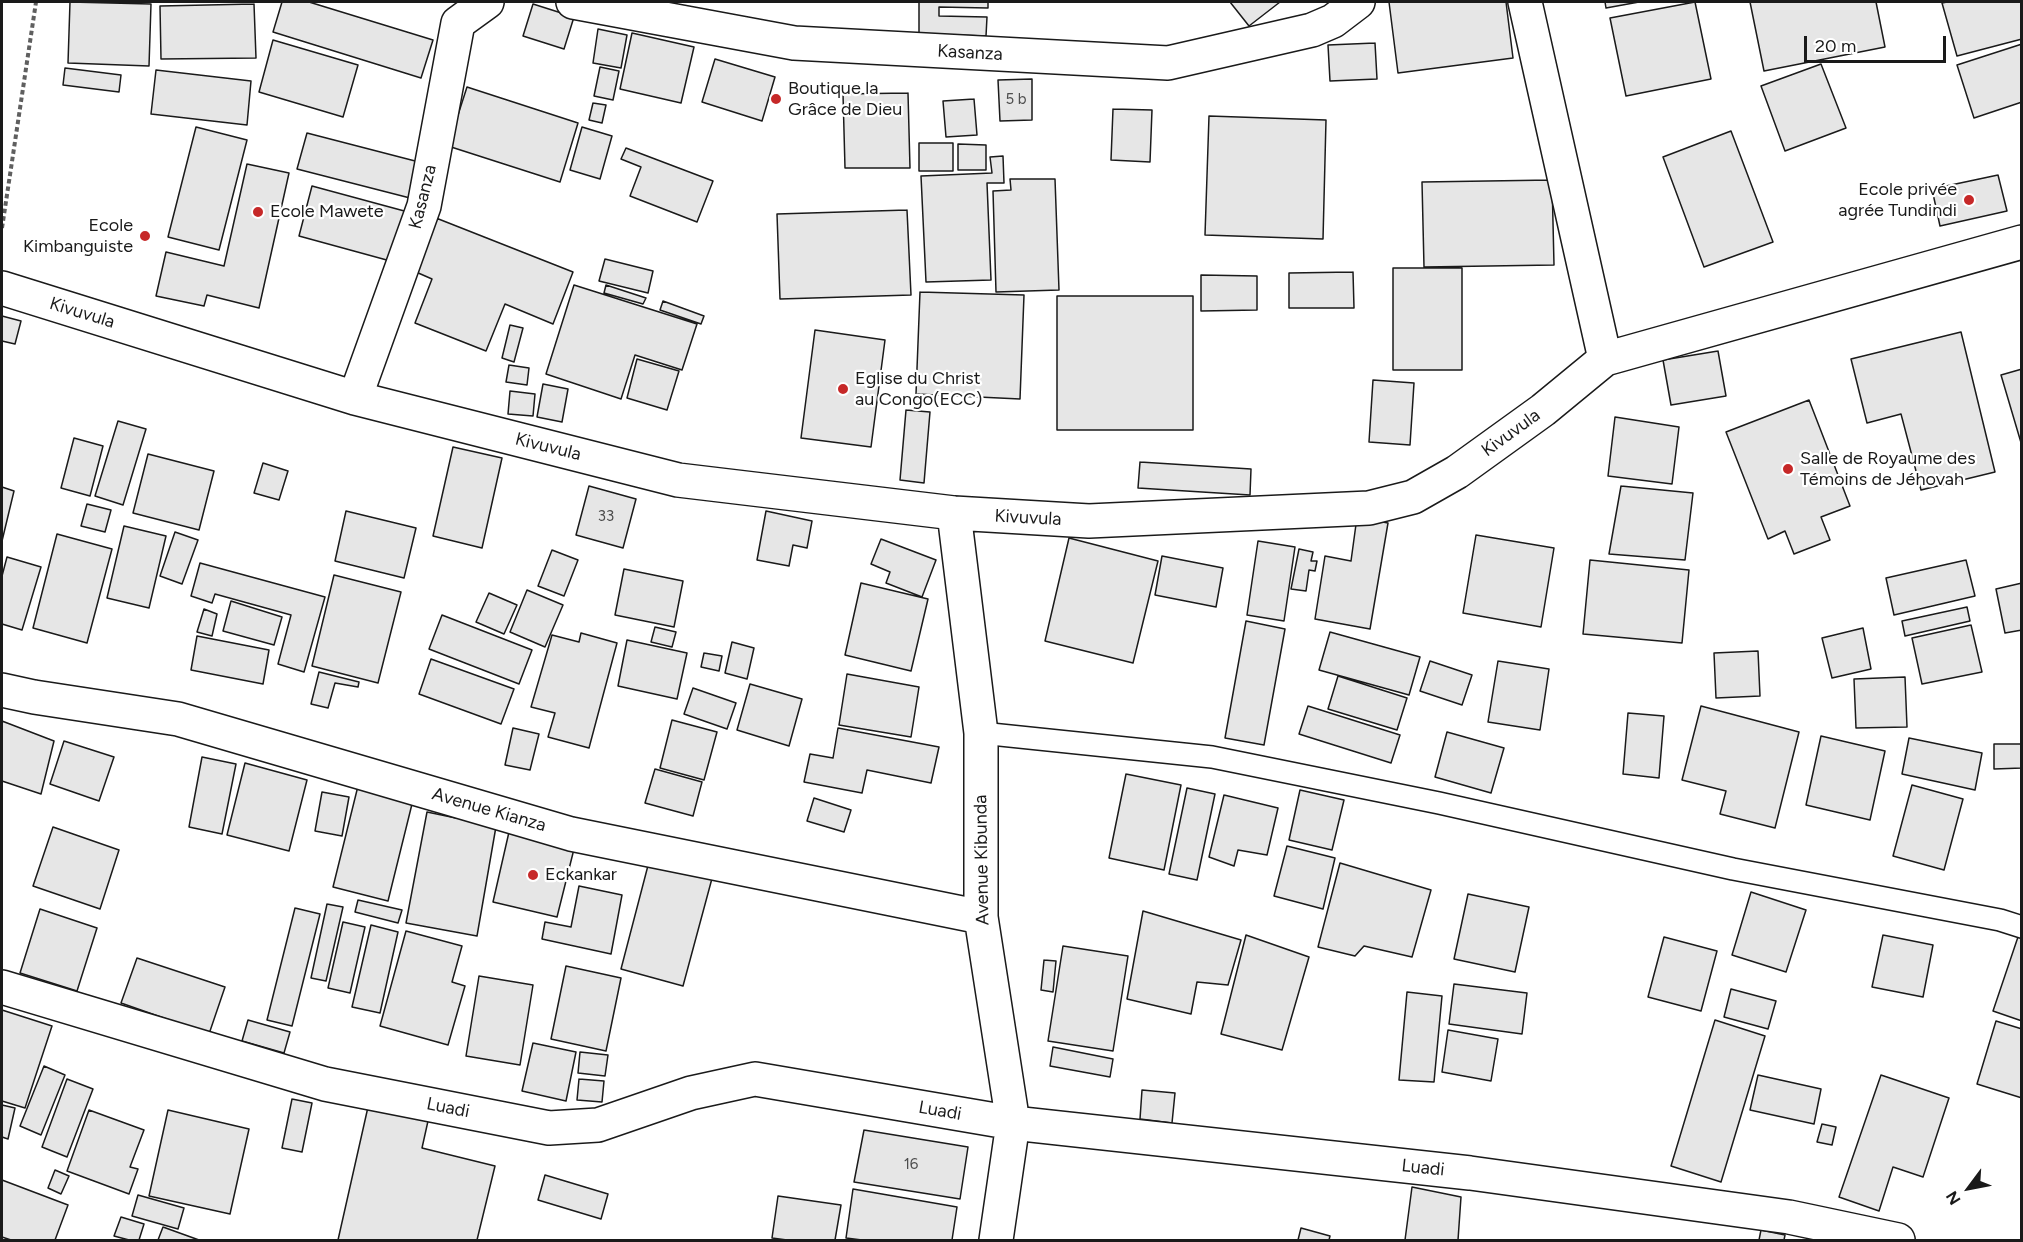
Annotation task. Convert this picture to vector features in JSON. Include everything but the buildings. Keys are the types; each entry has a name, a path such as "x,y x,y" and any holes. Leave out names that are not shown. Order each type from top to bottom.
{"street":[{"name":"Kasanza","path":"355,398 424,206 458,23 487,2"},
{"name":"Kasanza","path":"573,2 794,43 1157,63 1196,58 1312,30 1333,21 1358,2"},
{"path":"1525,2 1605,359"},
{"name":"Kivuvula","path":"2,288 355,398 678,480 954,513 1089,521 1369,508 1413,497 1457,472 1543,410 1605,359 2022,242"},
{"name":"Avenue Kibunda","path":"954,513 981,733 981,917 1013,1123 996,1240"},
{"name":"Avenue Kianza","path":"2,690 178,719 571,834 981,917"},
{"name":"Luadi","path":"2,987 325,1084 549,1128 598,1125 691,1092 755,1079 1013,1123 1482,1175 1789,1217 1898,1240"}],"lane":[{"path":"981,733 1212,757 1439,802 1733,868 2000,920 2022,927"}],"path":[{"path":"2,228 36,2"}],"place":[{"name":"Boutique la Grâce de Dieu","path":"776,99"},
{"name":"Ecole privée agrée Tundindi","path":"1969,200"},
{"name":"Ecole Mawete","path":"258,212"},
{"name":"Ecole Kimbanguiste","path":"145,236"},
{"name":"Eglise du Christ au Congo(ECC)","path":"843,389"},
{"name":"Salle de Royaume des Témoins de Jéhovah","path":"1788,469"},
{"name":"Eckankar","path":"533,875"}]}
